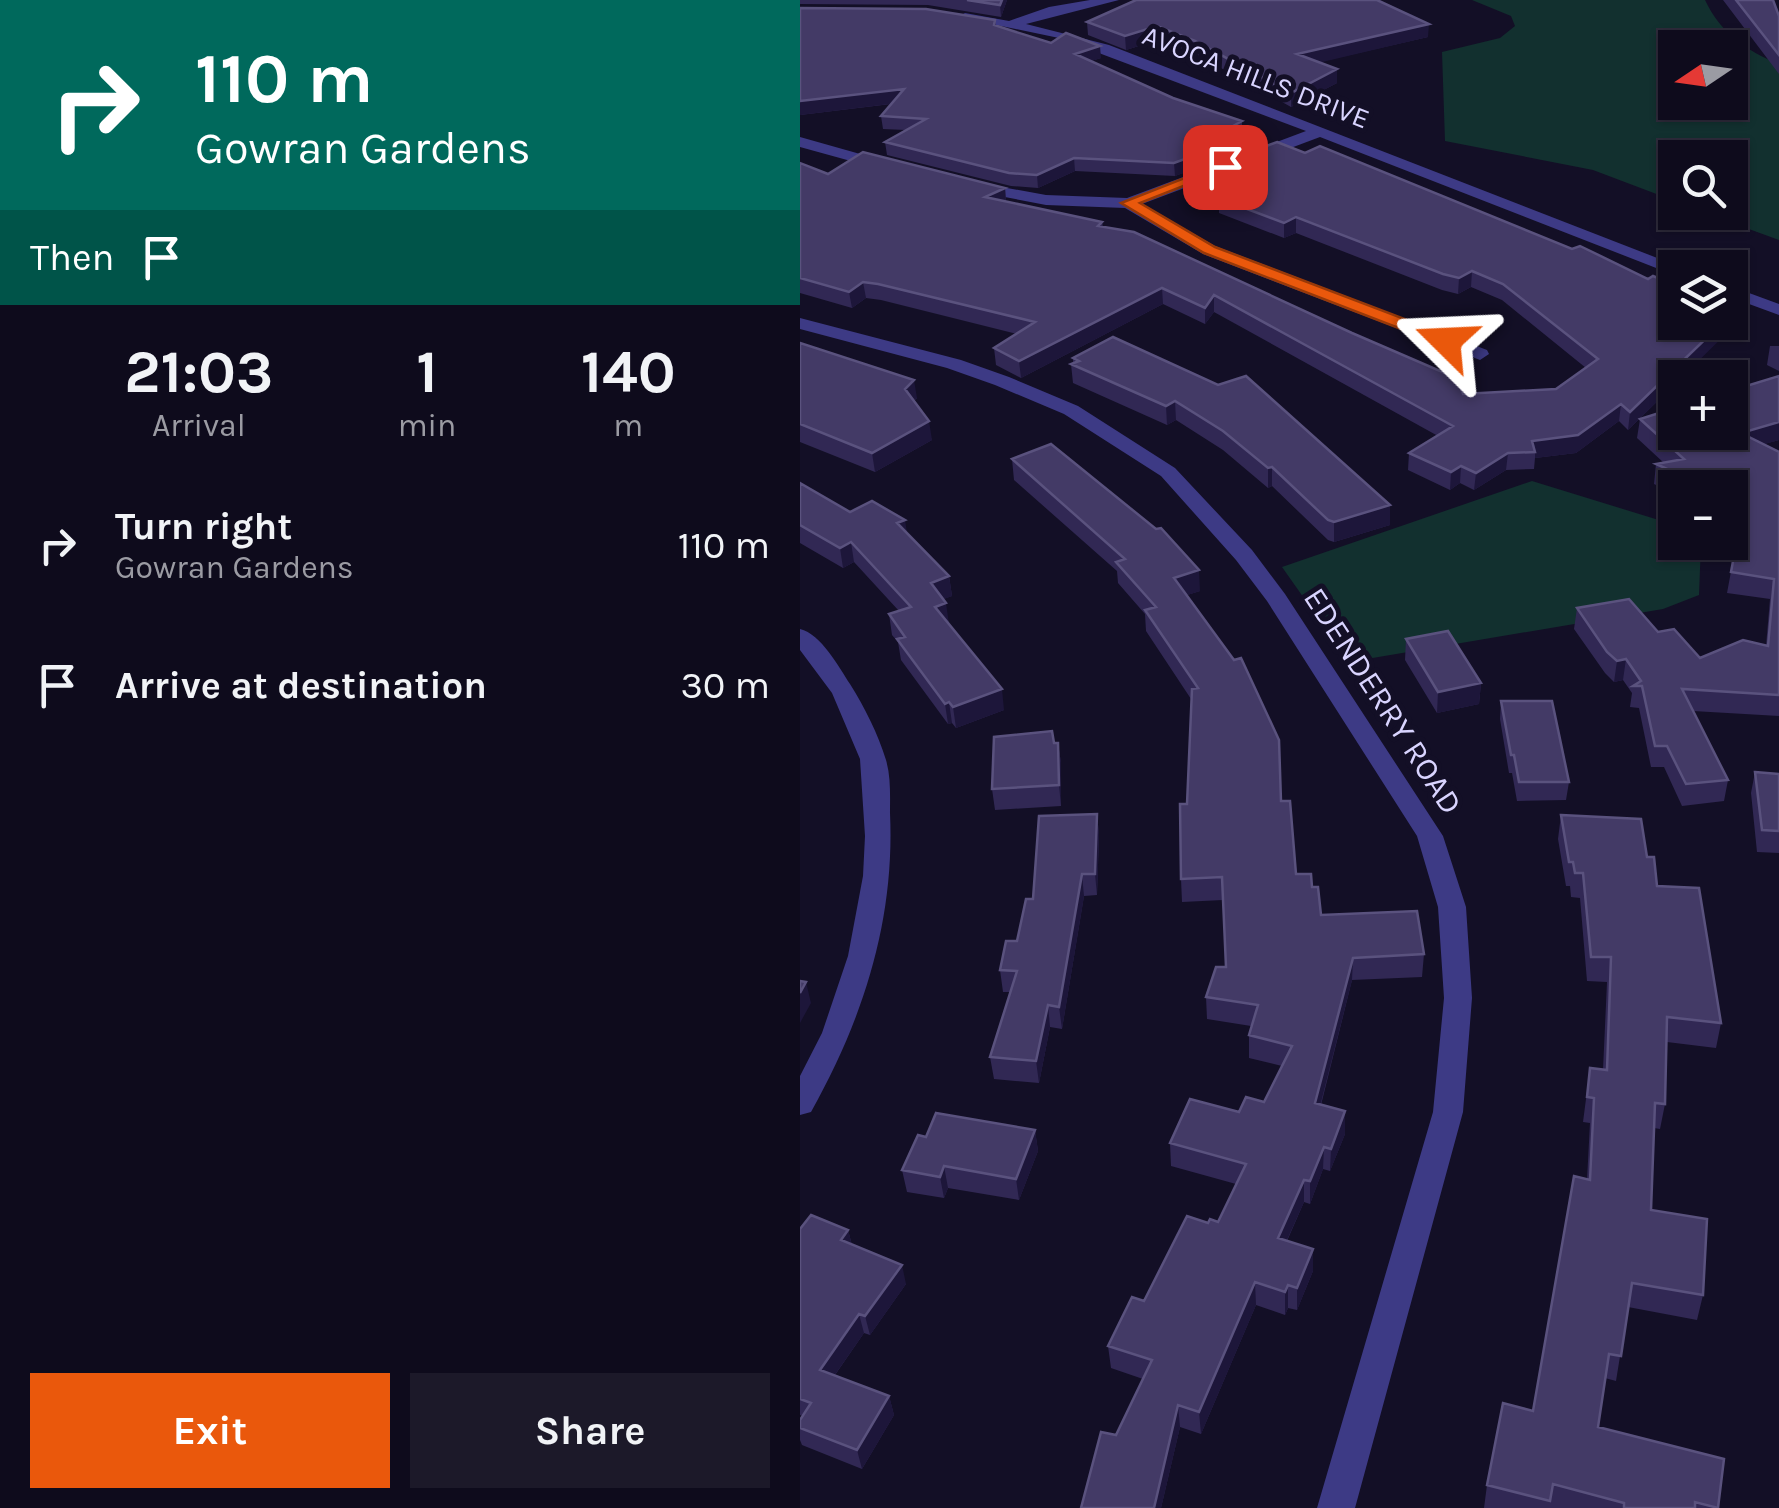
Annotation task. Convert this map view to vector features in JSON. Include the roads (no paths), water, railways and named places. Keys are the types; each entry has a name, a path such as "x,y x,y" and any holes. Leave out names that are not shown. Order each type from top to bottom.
{"street":[{"path":"1014,24 1054,10 1113,0"},
{"name":"AVOCA HILLS DRIVE","path":"944,15 1014,24 1104,48 1658,263"},
{"path":"958,182 1046,200 1129,203 1321,131"},
{"path":"800,142 906,170"},
{"path":"1129,203 1209,250 1480,354"},
{"path":"1748,298 1779,310"},
{"name":"EDENDERRY ROAD","path":"800,322 1002,381 1071,410 1168,472 1244,555 1430,836 1454,925 1458,998 1448,1112 1336,1508"},
{"path":"800,636 840,688 874,762 879,816 877,870 860,965 820,1070 800,1103"}]}
